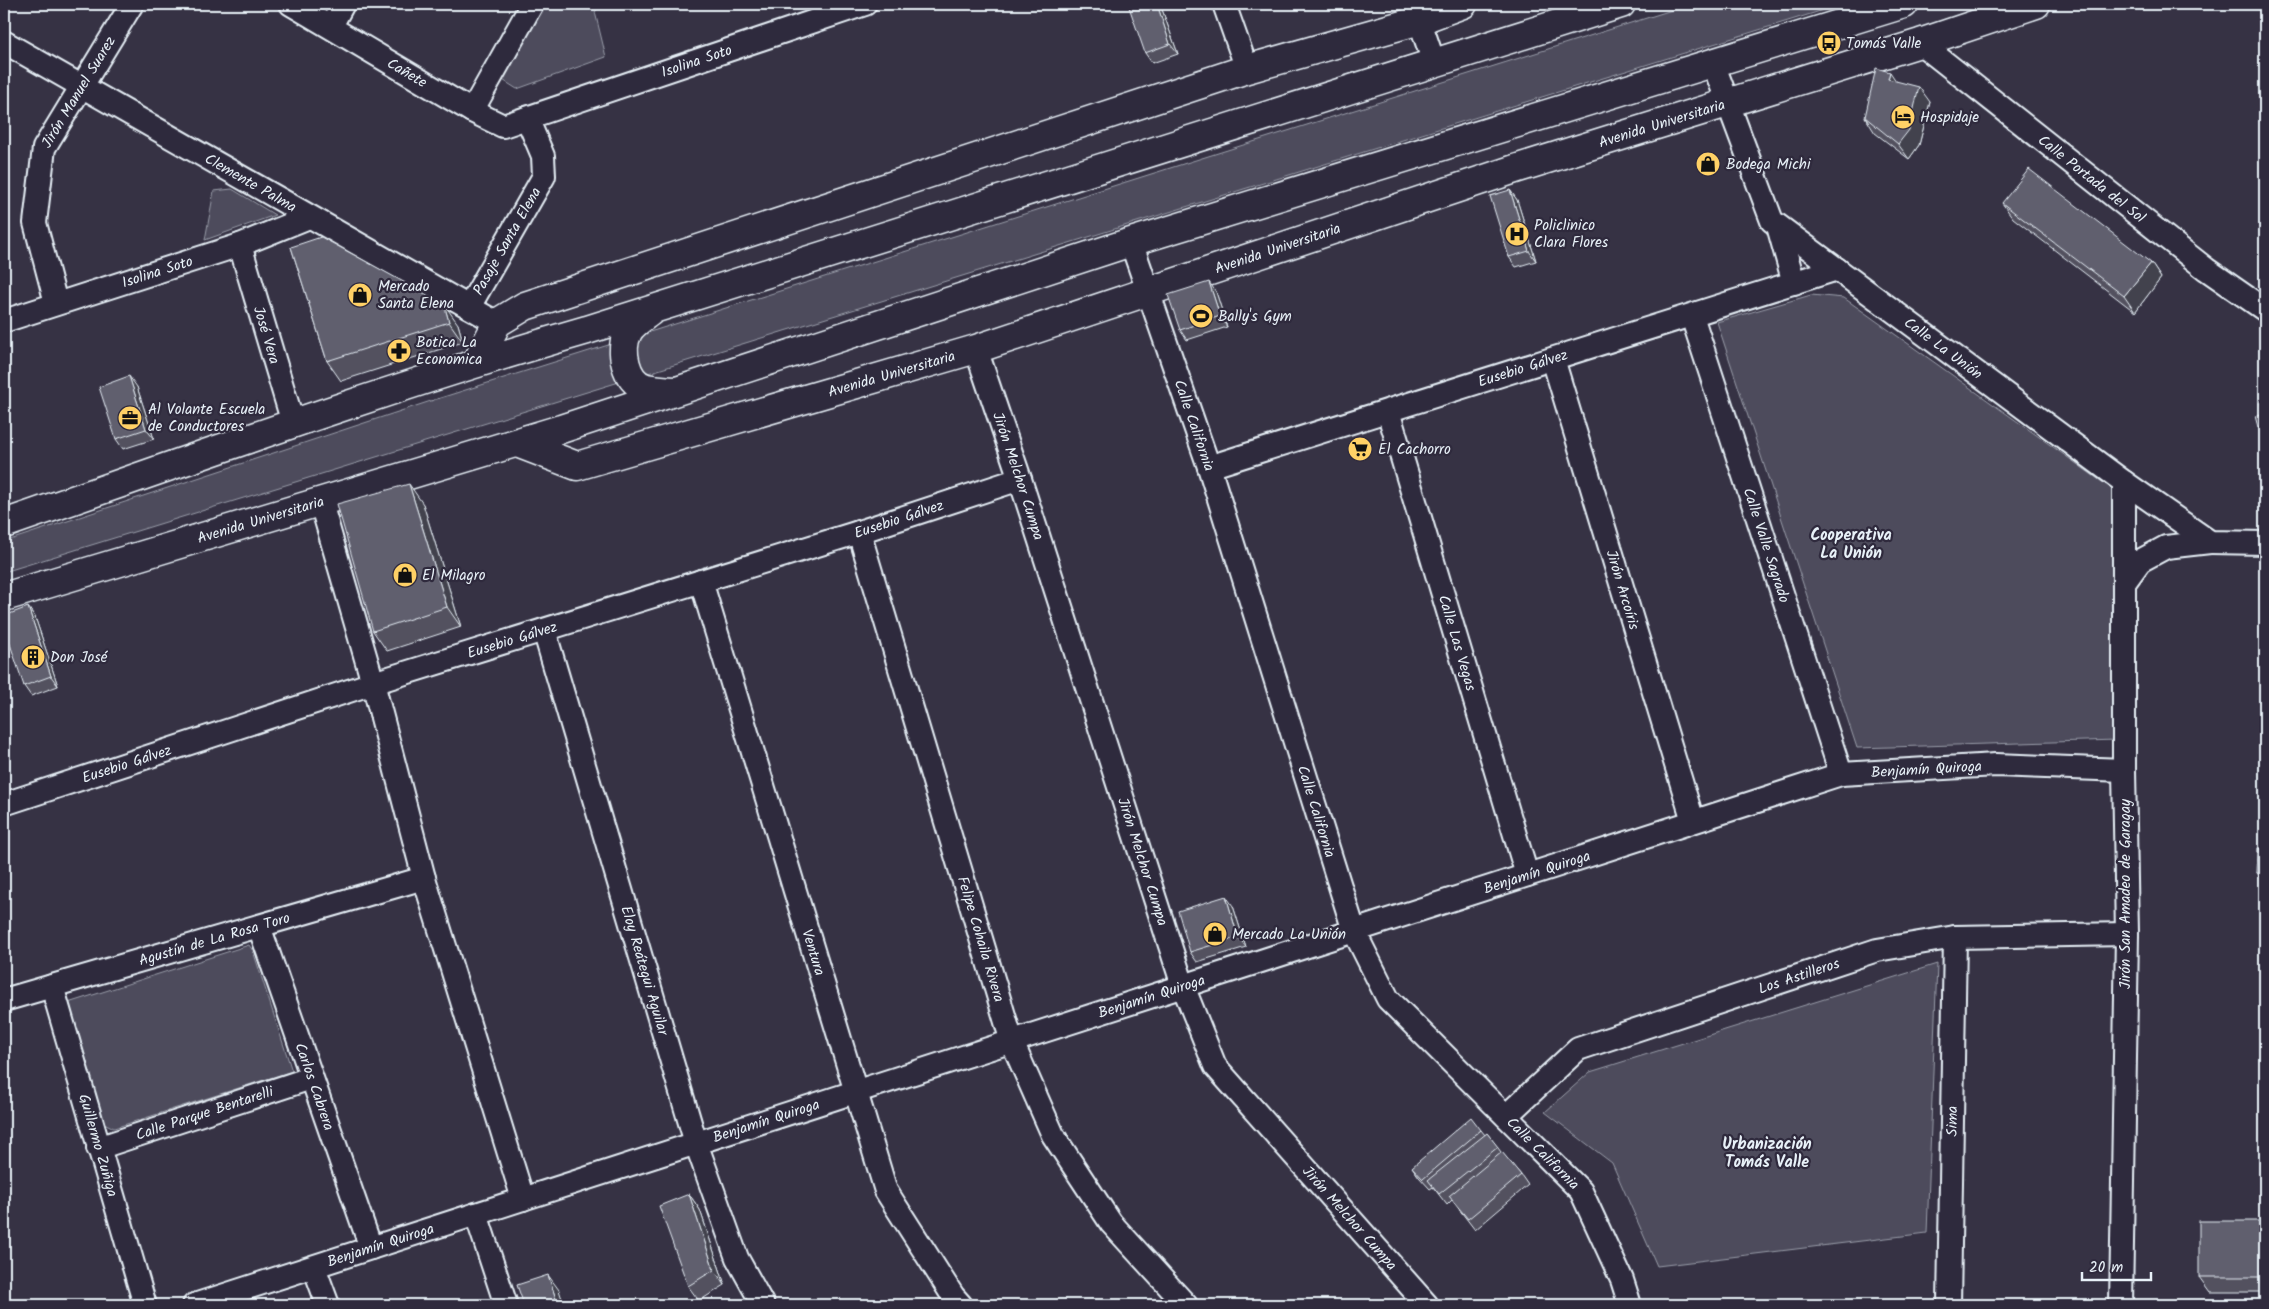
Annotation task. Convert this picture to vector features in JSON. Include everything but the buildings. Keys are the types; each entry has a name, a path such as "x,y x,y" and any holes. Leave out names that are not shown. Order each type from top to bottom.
{"main road":[{"path":"477,362 497,323 525,306 1417,12 1463,4"},
{"path":"4,524 294,423 477,362 587,330 1621,4"},
{"name":"Avenida Universitaria","path":"4,598 517,443 1131,242 1904,4"},
{"name":"Avenida Universitaria","path":"517,443 577,466 976,350 1515,169 1920,43 2036,4"},
{"path":"656,307 629,330 623,348 626,366 635,382 646,388 675,391"}],"street":[{"name":"Jirón Manuel Suarez","path":"56,303 35,223 44,148 132,4"},
{"name":"Cañete","path":"291,4 472,111 503,126 527,118"},
{"path":"331,26 343,4"},
{"path":"472,111 532,4"},
{"name":"Isolina Soto","path":"527,118 865,4"},
{"path":"1224,4 1247,69"},
{"path":"1417,12 1434,63"},
{"name":"Clemente Palma","path":"4,42 497,323"},
{"name":"Calle Portada del Sol","path":"1920,43 2206,269 2265,310"},
{"name":"Calle La Unión","path":"1713,63 1772,221 2124,482 2210,542"},
{"name":"Pasaje Santa Elena","path":"469,307 544,176 543,156 527,118"},
{"name":"Isolina Soto","path":"4,321 240,246 309,217"},
{"path":"1778,226 1794,283"},
{"name":"Calle California","path":"1131,242 1209,467 1354,931 1388,999 1581,1192 1622,1280 1630,1305"},
{"name":"José Vera","path":"240,246 294,423"},
{"name":"Eusebio Gálvez","path":"1209,467 1837,269"},
{"name":"Calle Valle Sagrado","path":"1692,316 1841,774"},
{"name":"Jirón Melchor Cumpa","path":"976,350 1020,479 1183,986 1215,1066 1428,1305"},
{"name":"Jirón Arcoíris","path":"1553,360 1694,822"},
{"name":"Calle Las Vegas","path":"1388,411 1527,875"},
{"name":"Eusebio Gálvez","path":"4,804 374,683 859,532 1020,479"},
{"name":"Jirón San Amadeo de Garagay","path":"2121,1305 2127,934 2124,770 2124,482"},
{"path":"321,502 374,683 424,878 524,1199"},
{"name":"Felipe Cohaila Rivera","path":"859,532 1012,1042 1054,1135 1100,1207 1111,1223 1186,1305"},
{"path":"2124,582 2140,561 2166,547 2210,542 2265,543"},
{"name":"Ventura","path":"701,581 886,1191 953,1296 961,1305"},
{"name":"Eloy Reátegui Aguilar","path":"544,630 696,1143 737,1258 763,1305"},
{"name":"Benjamín Quiroga","path":"194,1305 1841,774 1996,765 2124,770"},
{"name":"Agustín de La Rosa Toro","path":"4,1000 424,878"},
{"name":"Carlos Cabrera","path":"259,926 371,1248"},
{"name":"Los Astilleros","path":"1506,1116 1578,1049 1878,950 1955,937 2127,934"},
{"name":"Sima","path":"1949,1305 1955,937"},
{"name":"Guillermo Zuñiga","path":"52,986 145,1305"},
{"name":"Calle Parque Bentarelli","path":"98,1148 311,1078"},
{"path":"476,1214 506,1305"},
{"path":"314,1267 328,1305"}],"shaded area":[{"path":"540,4 601,4 595,12 606,57 517,89 498,77"},
{"path":"1691,4 1843,4 4,572 4,542 437,399"},
{"path":"232,189 275,215 205,240 214,191"},
{"path":"1811,295 1844,298 2112,489 2117,740 1857,748 1717,322"},
{"path":"249,945 253,951 292,1071 114,1128 104,1123 65,1004"},
{"path":"1937,964 1927,1233 1657,1266 1612,1163 1545,1112 1590,1072"}],"place":[{"name":"Tomás Valle","path":"1829,43"},
{"name":"Hospidaje","path":"1903,117"},
{"name":"Bodega Michi","path":"1708,164"},
{"name":"Policlinico Clara Flores","path":"1517,234"},
{"name":"Mercado Santa Elena","path":"360,295"},
{"name":"Bally's Gym","path":"1201,316"},
{"name":"Botica La Economica","path":"399,351"},
{"name":"Al Volante Escuela de Conductores","path":"130,418"},
{"name":"El Cachorro","path":"1360,449"},
{"name":"El Milagro","path":"405,575"},
{"name":"Don José","path":"33,657"},
{"name":"Mercado La Unión","path":"1215,934"}],"district":[{"name":"Cooperativa La Unión","path":"1851,543"},
{"name":"Urbanización Tomás Valle","path":"1767,1152"}]}
